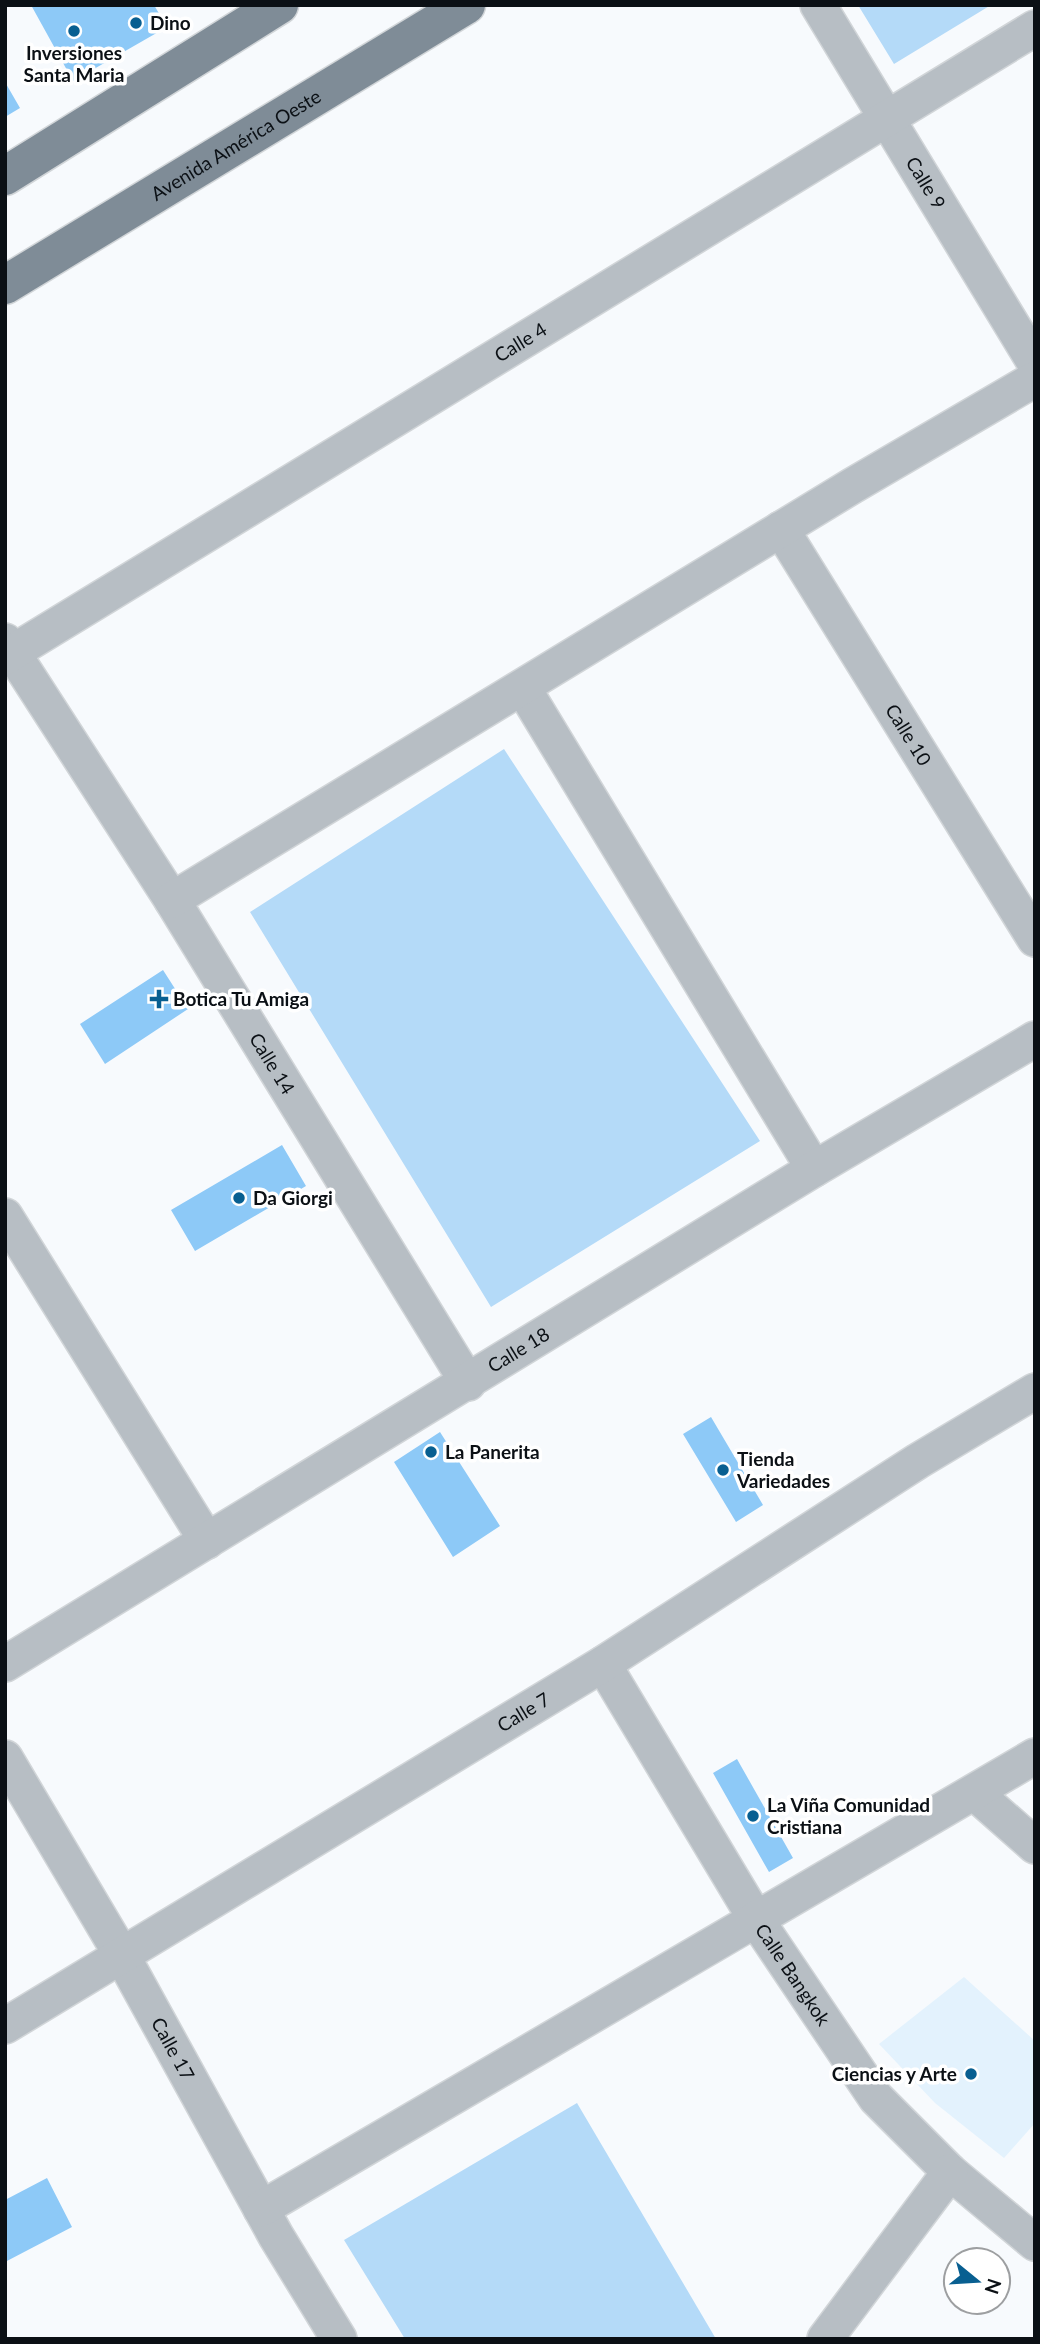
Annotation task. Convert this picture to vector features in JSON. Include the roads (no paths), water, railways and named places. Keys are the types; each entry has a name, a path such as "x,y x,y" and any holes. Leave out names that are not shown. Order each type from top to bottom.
{"main road":[{"path":"5,176 279,5"},
{"name":"Avenida América Oeste","path":"5,285 466,5"}],"street":[{"name":"Calle 9","path":"818,5 1035,363"},
{"name":"Calle 4","path":"8,650 1035,28"},
{"path":"172,900 781,529 1035,379"},
{"name":"Calle 10","path":"781,529 1035,939"},
{"name":"Calle 14","path":"8,650 172,900 468,1383"},
{"path":"523,688 814,1169"},
{"name":"Calle 18","path":"5,1664 814,1169 1035,1039"},
{"path":"5,1216 207,1541"},
{"name":"Calle 7","path":"5,2026 603,1664 918,1461 1035,1391"},
{"name":"Calle Bangkok","path":"603,1664 757,1921 876,2098 950,2172 1035,2243"},
{"path":"261,2210 1035,1756"},
{"name":"Calle 17","path":"5,1758 121,1954 261,2210 340,2339"},
{"path":"975,1793 1035,1846"},
{"path":"825,2339 950,2172"}],"place":[{"name":"Dino","path":"136,23"},
{"name":"Inversiones Santa Maria","path":"74,31"},
{"name":"Botica Tu Amiga","path":"159,999"},
{"name":"Da Giorgi","path":"239,1198"},
{"name":"La Panerita","path":"431,1452"},
{"name":"Tienda Variedades","path":"723,1470"},
{"name":"La Viña Comunidad Cristiana","path":"753,1816"},
{"name":"Ciencias y Arte","path":"971,2074"}]}
